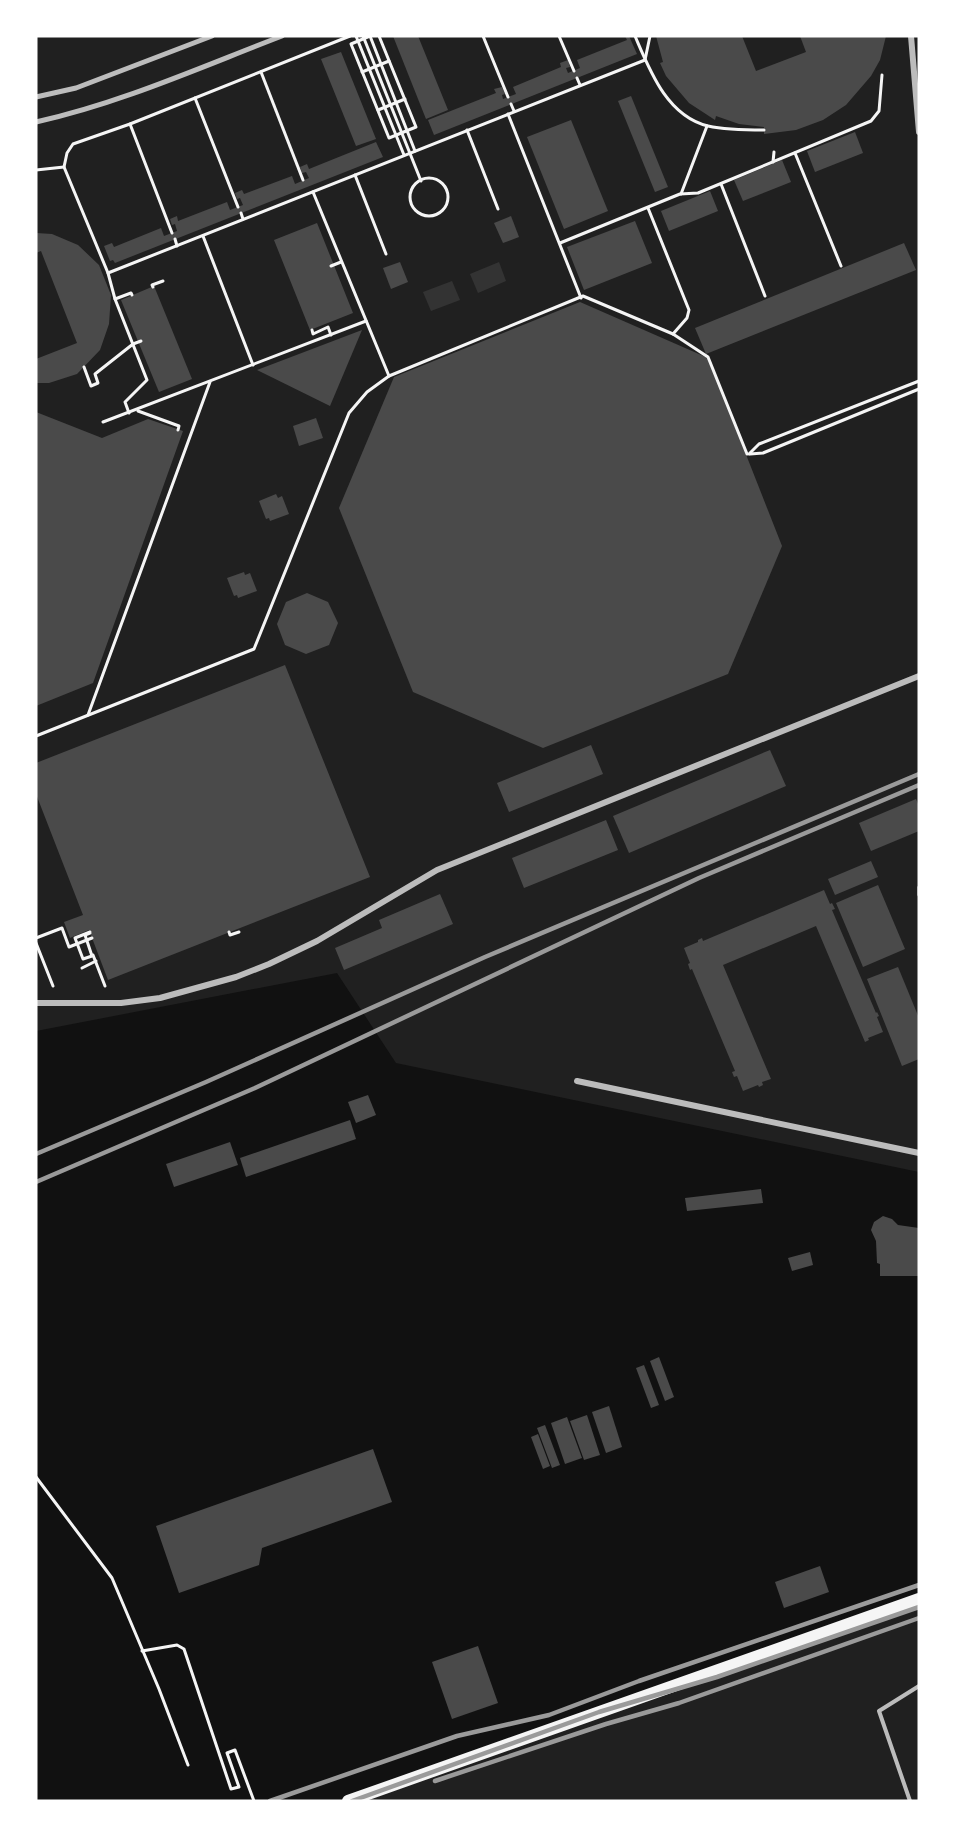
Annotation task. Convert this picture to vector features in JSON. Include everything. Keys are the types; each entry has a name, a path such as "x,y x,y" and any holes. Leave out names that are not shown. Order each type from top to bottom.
{"main road":[{"path":"348,1801 919,1599"}],"street":[{"path":"36,97 76,88 212,36"},
{"path":"36,122 71,114 138,91 282,36"},
{"path":"911,36 919,132"},
{"path":"36,1003 73,1005 130,1002 160,998 236,978 317,941 437,870 919,676"},
{"path":"577,1080 919,1153"}],"lane":[{"path":"910,1801 879,1711 919,1686"}],"path":[{"path":"129,412 125,402 147,380 115,299 108,273 64,167 67,153 73,144 130,124 351,36"},
{"path":"356,36 404,155"},
{"path":"379,36 416,127 408,130 402,133 389,138 351,44 370,36 382,64 408,130 416,150"},
{"path":"483,36 508,97"},
{"path":"560,36 574,71"},
{"path":"635,36 659,87 687,117 707,126 764,130"},
{"path":"645,60 650,36"},
{"path":"364,37 421,181"},
{"path":"108,273 645,60"},
{"path":"362,72 389,61"},
{"path":"261,72 303,180"},
{"path":"560,243 680,194 698,193 721,184 871,121 879,111 882,75"},
{"path":"577,78 580,85"},
{"path":"195,98 238,207"},
{"path":"378,110 405,99"},
{"path":"511,104 514,111"},
{"path":"508,114 581,298"},
{"path":"130,124 172,233"},
{"path":"680,194 707,126"},
{"path":"467,130 498,209"},
{"path":"773,162 774,152"},
{"path":"795,153 841,266"},
{"path":"36,170 64,167"},
{"path":"355,175 386,254"},
{"path":"434,179 445,187 447,204 437,214 423,215 418,213 411,204 411,192 421,181 434,179"},
{"path":"721,184 765,296"},
{"path":"306,188 308,194"},
{"path":"313,192 389,376"},
{"path":"648,208 689,310 687,318 673,334"},
{"path":"241,213 243,219"},
{"path":"203,235 254,366"},
{"path":"175,239 177,246"},
{"path":"331,266 341,262"},
{"path":"153,287 152,285 163,280"},
{"path":"115,299 131,294 132,296"},
{"path":"36,736 254,649 349,413 367,392 389,376 485,340 583,296 673,334 708,357 748,454"},
{"path":"103,422 254,366 366,321"},
{"path":"312,330 313,334 328,327 331,335"},
{"path":"84,368 91,386 98,383 95,374 133,344 141,341"},
{"path":"748,454 759,444 919,381"},
{"path":"88,715 210,382"},
{"path":"748,454 763,453 919,389"},
{"path":"136,410 179,426 178,430"},
{"path":"919,887 919,895"},
{"path":"36,938 62,928 69,947 90,939 96,962 82,968"},
{"path":"229,932 230,935 239,932"},
{"path":"90,933 85,935 92,956 83,959 75,938 85,934 90,933"},
{"path":"85,934 104,984"},
{"path":"36,943 53,986"},
{"path":"36,1477 112,1578 188,1765"},
{"path":"142,1651 177,1645 184,1649 231,1789 239,1786 227,1753 235,1750 254,1801"}],"shaded area":[{"path":"36,36 919,36 919,1172 396,1063 337,973 36,1031"},
{"path":"499,262 506,281 478,293 470,274"},
{"path":"452,281 460,300 431,311 423,292"},
{"path":"919,1599 919,1801 347,1801"}],"building":[{"path":"393,36 418,36 448,110 426,119"},
{"path":"625,36 629,36 637,54 434,135 428,120 496,93 494,89 502,87 505,94 502,95 503,99 516,94 513,87 561,67 560,63 568,60 570,67 566,68 568,73 580,68 577,60 627,40"},
{"path":"656,36 742,36 756,71 806,52 800,36 886,36 880,60 871,76 846,105 823,120 796,130 764,134 764,127 739,124 716,116 715,120 689,103 666,76 660,63 663,62"},
{"path":"341,52 376,139 356,146 321,59"},
{"path":"631,96 668,187 655,192 618,101"},
{"path":"571,120 608,211 564,229 527,137"},
{"path":"855,132 863,153 815,172 807,151"},
{"path":"376,142 383,157 115,263 113,260 110,261 104,246 112,243 114,247 161,228 164,236 177,231 170,219 177,216 178,221 227,202 230,210 243,205 235,193 242,190 244,194 292,176 295,184 309,178 306,172 302,173 300,167 307,164 309,169"},
{"path":"782,160 791,182 743,201 734,180"},
{"path":"710,191 718,211 669,231 661,211"},
{"path":"511,216 519,237 503,243 494,223"},
{"path":"635,221 652,263 584,290 567,247"},
{"path":"317,223 353,313 310,330 274,240"},
{"path":"36,233 52,234 78,245 99,265 111,295 109,324 100,350 77,374 49,383 36,383 36,359 77,343 41,251 36,253"},
{"path":"904,243 916,270 706,354 695,328"},
{"path":"400,262 408,282 391,289 383,268"},
{"path":"154,286 192,379 159,392 121,300"},
{"path":"580,302 708,358 782,546 728,674 543,748 413,692 339,508 394,377"},
{"path":"362,330 330,406 257,370"},
{"path":"36,412 102,438 148,419 183,431 93,683 36,706"},
{"path":"316,418 323,438 299,446 293,426"},
{"path":"276,494 278,498 282,496 289,514 270,521 269,518 266,519 259,501"},
{"path":"244,572 245,575 250,573 257,591 238,598 237,595 234,596 227,578"},
{"path":"307,593 328,602 338,623 329,645 306,654 285,645 277,624 286,602"},
{"path":"285,665 370,877 108,980 89,930 70,938 64,922 83,915 36,794 36,763"},
{"path":"591,745 603,774 509,812 497,783"},
{"path":"770,750 786,786 629,853 613,816"},
{"path":"916,799 919,806 919,831 871,851 859,823"},
{"path":"606,820 618,850 524,888 512,858"},
{"path":"871,861 878,877 835,895 828,879"},
{"path":"878,885 905,949 863,967 836,903"},
{"path":"824,890 830,904 832,903 835,909 832,910 879,1016 877,1017 883,1032 868,1038 869,1040 865,1042 816,926 723,965 771,1079 762,1082 763,1085 759,1087 758,1085 743,1091 737,1076 734,1077 732,1072 735,1071 692,969 690,970 688,964 690,963 684,948 702,938 703,941"},
{"path":"440,894 453,924 344,970 335,948 382,928 379,920"},
{"path":"898,967 919,1018 919,1059 902,1066 867,979"},
{"path":"368,1095 376,1115 356,1123 348,1102"},
{"path":"350,1120 356,1139 246,1177 240,1158"},
{"path":"230,1142 238,1165 174,1187 166,1164"},
{"path":"761,1189 763,1203 687,1211 685,1198"},
{"path":"883,1216 892,1219 898,1225 919,1228 919,1276 880,1276 876,1241 871,1230 874,1222"},
{"path":"810,1252 813,1265 792,1271 788,1258"},
{"path":"659,1357 674,1397 665,1401 650,1361"},
{"path":"644,1365 659,1405 651,1408 636,1368"},
{"path":"609,1406 622,1447 606,1453 592,1412"},
{"path":"587,1415 600,1455 584,1460 570,1421"},
{"path":"567,1417 582,1458 565,1464 551,1423"},
{"path":"545,1425 560,1465 552,1468 537,1428"},
{"path":"538,1434 550,1466 543,1469 531,1437"},
{"path":"373,1449 392,1502 262,1548 259,1565 179,1593 156,1526"},
{"path":"820,1566 829,1592 784,1608 775,1582"},
{"path":"478,1646 498,1703 452,1719 432,1662"}],"railway":[{"path":"36,1154 206,1082 485,957 919,774"},
{"path":"36,1182 255,1088 699,878 919,785"},
{"path":"270,1801 457,1736 549,1715 639,1681 919,1585"},
{"path":"352,1801 599,1712 717,1677 919,1607"},
{"path":"435,1781 606,1724 679,1703 919,1618"}]}
